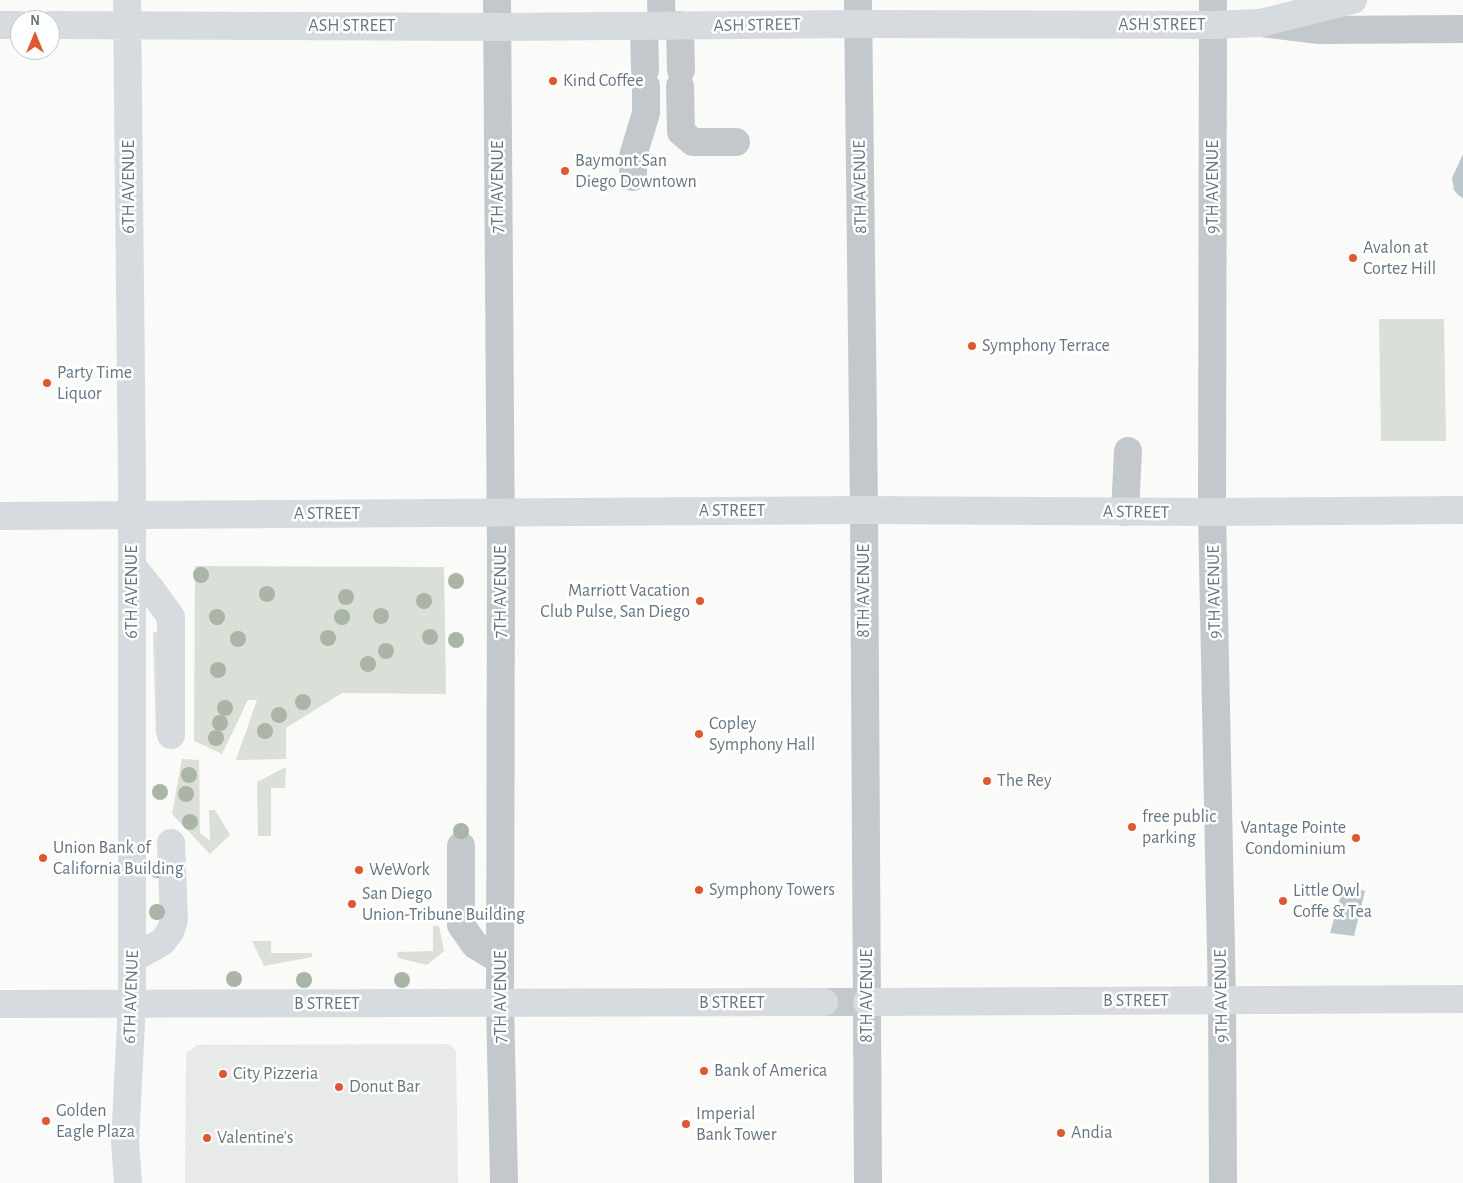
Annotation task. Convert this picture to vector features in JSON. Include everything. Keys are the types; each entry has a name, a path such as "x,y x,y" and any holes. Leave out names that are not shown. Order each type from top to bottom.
{"main road":[{"path":"1260,23 1353,0"},
{"name":"ASH STREET","path":"60,23 128,13 497,27 858,12 1213,12 1260,23"},
{"name":"6TH AVENUE","path":"128,13 132,514 132,1004 125,1142 128,1183"},
{"name":"A STREET","path":"0,516 864,510 1212,512 1463,510"},
{"path":"132,566 171,617 171,735"},
{"path":"132,960 162,942 170,932 174,920 171,843"},
{"name":"B STREET","path":"867,1002 1463,999"},
{"name":"B STREET","path":"0,1004 824,1002"}],"street":[{"name":"7TH AVENUE","path":"497,0 500,1004 504,1183"},
{"name":"8TH AVENUE","path":"858,12 864,510 868,1183"},
{"name":"9TH AVENUE","path":"1213,12 1212,512 1222,1001 1223,1183"},
{"path":"633,177 633,156 646,113 645,78 662,19"},
{"path":"662,19 681,78 681,132 694,142 736,142"},
{"name":"ASH STREET","path":"1260,23 1319,30 1463,30"},
{"path":"646,113 680,113"},
{"path":"1125,512 1128,451"},
{"path":"461,846 461,925 475,945 500,960"},
{"name":"B STREET","path":"824,1002 867,1002"}],"shaded area":[{"path":"1463,154 1463,198 1454,190 1452,178"},
{"path":"1379,319 1444,319 1446,441 1381,441"},
{"path":"195,566 444,567 446,694 342,693 286,728 286,759 236,760 257,700 248,700 222,754 194,741"},
{"path":"153,632 162,632 163,735 156,735"},
{"path":"182,759 199,760 200,833 210,841 209,810 215,810 230,835 210,854 172,814"},
{"path":"286,767 285,788 271,788 271,836 258,836 257,782"},
{"path":"1344,885 1365,891 1354,936 1330,933"},
{"path":"433,926 439,926 444,951 427,965 398,958 397,952 433,951"},
{"path":"252,941 271,941 271,953 312,953 312,957 264,966"},
{"path":"450,1044 456,1051 458,1183 185,1183 186,1053 197,1045"}],"place":[{"name":"Kind Coffee","path":"553,81"},
{"name":"Baymont San Diego Downtown","path":"565,171"},
{"name":"Avalon at Cortez Hill","path":"1353,258"},
{"name":"Symphony Terrace","path":"972,346"},
{"name":"Party Time Liquor","path":"47,383"},
{"name":"Marriott Vacation Club Pulse, San Diego","path":"700,601"},
{"name":"Copley Symphony Hall","path":"699,734"},
{"name":"The Rey","path":"987,781"},
{"name":"free public parking","path":"1132,827"},
{"name":"Vantage Pointe Condominium","path":"1356,838"},
{"name":"Union Bank of California Building","path":"43,858"},
{"name":"WeWork","path":"359,870"},
{"name":"Symphony Towers","path":"699,890"},
{"name":"Little Owl Coffe & Tea","path":"1283,901"},
{"name":"San Diego Union-Tribune Building","path":"352,904"},
{"name":"Bank of America","path":"704,1071"},
{"name":"City Pizzeria","path":"223,1074"},
{"name":"Donut Bar","path":"339,1087"},
{"name":"Golden Eagle Plaza","path":"46,1121"},
{"name":"Imperial Bank Tower","path":"686,1124"},
{"name":"Andia","path":"1061,1133"},
{"name":"Valentine's","path":"207,1138"}]}
